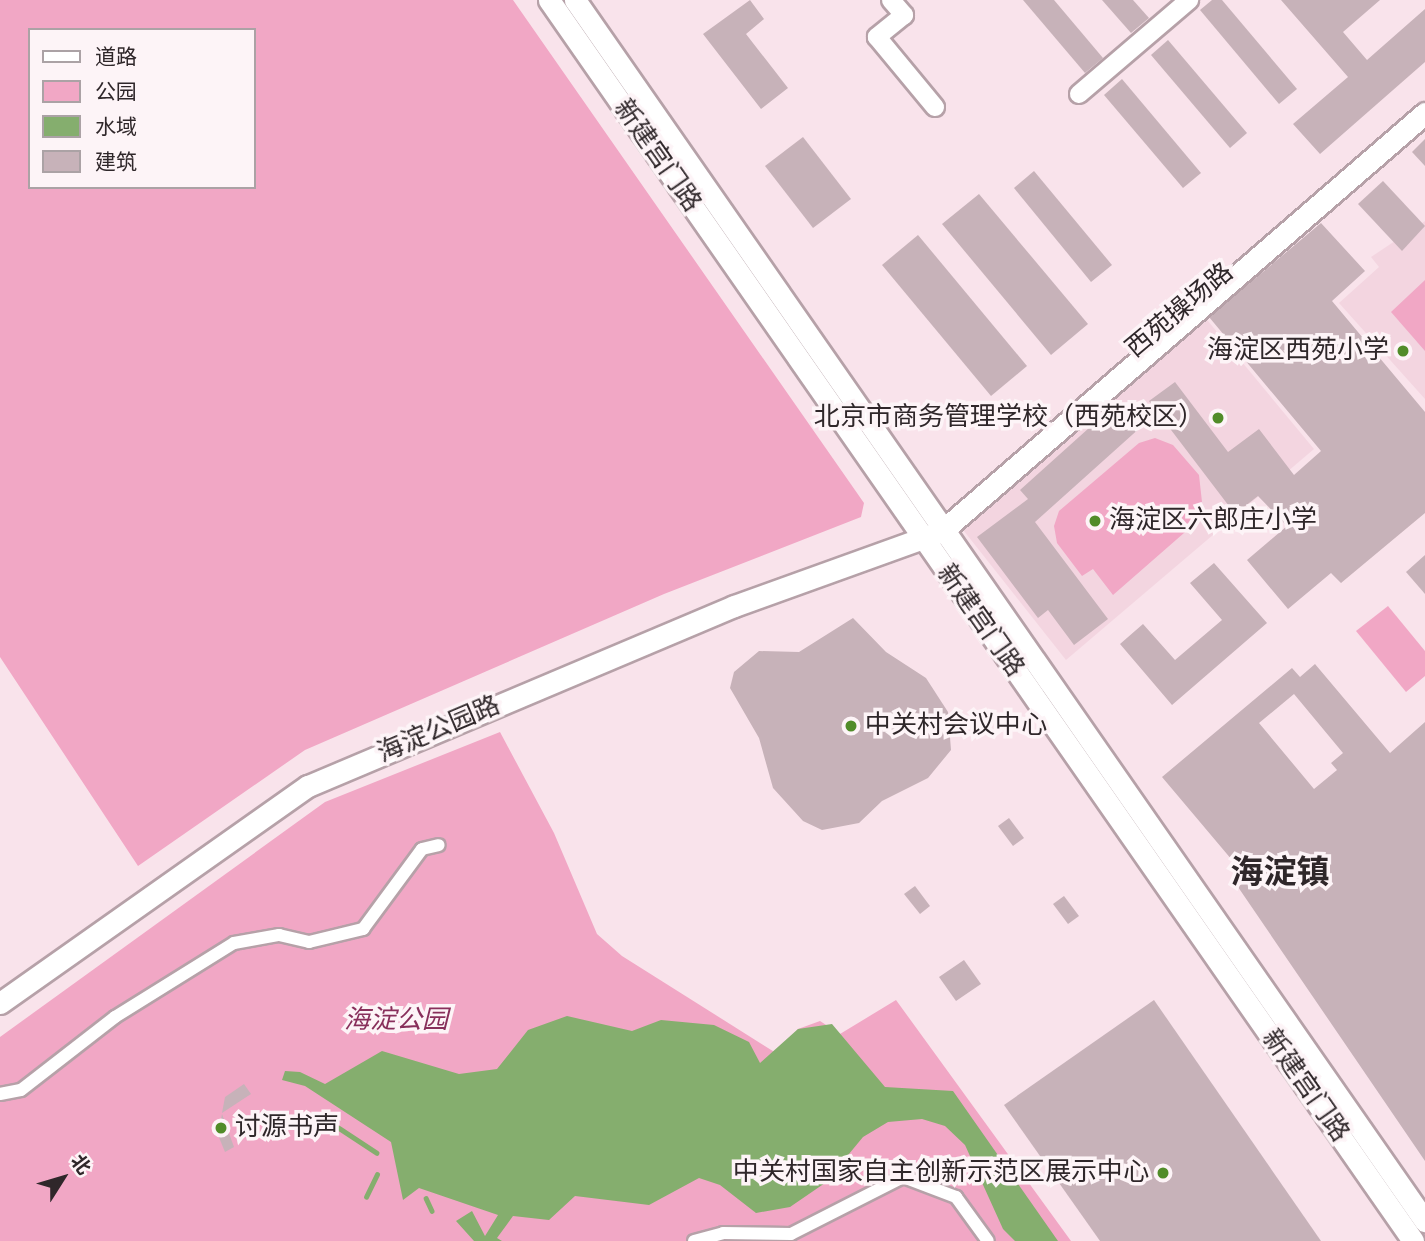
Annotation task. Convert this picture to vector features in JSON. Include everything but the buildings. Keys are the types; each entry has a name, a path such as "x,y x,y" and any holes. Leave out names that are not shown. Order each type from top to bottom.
{"street":[{"name":"新建宫门路","path":"549,0 1413,1241"},
{"name":"新建宫门路","path":"575,0 938,526 1425,1221"},
{"path":"891,0 904,15 877,37 935,107"},
{"path":"1079,94 1189,0"},
{"name":"西苑操场路","path":"938,526 1425,101"},
{"name":"西苑操场路","path":"938,526 1425,113"},
{"name":"海淀公园路","path":"0,1003 308,786 734,606 922,538 938,526"},
{"path":"0,1094 21,1090 115,1017 234,943 279,935 309,942 363,929 422,849 439,845"},
{"path":"694,1241 723,1233 791,1234 903,1177 956,1197 988,1241"}],"shaded area":[{"name":"海淀区西苑小学","path":"1425,221 1425,399 1339,303 1379,267 1371,257"},
{"name":"海淀区六郎庄小学","path":"1203,315 1314,449 1066,660 960,526"}],"green space":[{"path":"0,0 513,0 864,503 861,517 664,594 305,750 138,866 0,657"},
{"path":"1425,280 1425,351 1391,312"},
{"path":"1155,438 1173,445 1199,475 1202,502 1192,526 1113,595 1093,569 1082,576 1057,543 1054,526 1059,511 1139,443"},
{"path":"1388,606 1425,651 1425,676 1406,692 1356,631"},
{"name":"海淀公园","path":"500,732 554,833 597,934 622,956 776,1053 798,1029 820,1021 840,1034 896,1000 1071,1241 0,1241 0,1037 325,802"}],"water":[{"path":"567,1016 632,1031 661,1020 714,1025 749,1042 760,1063 798,1029 832,1024 885,1087 953,1091 1058,1241 1015,1241 1003,1229 965,1145 945,1126 922,1119 888,1122 863,1137 825,1183 790,1207 756,1213 720,1185 699,1178 649,1205 575,1196 549,1220 513,1216 497,1238 502,1241 474,1241 456,1221 472,1211 485,1236 498,1215 419,1188 403,1200 391,1142 305,1086 282,1080 285,1071 300,1072 325,1084 382,1051 459,1074 497,1069 528,1030"}],"waterway":[{"path":"339,1128 377,1153"},
{"path":"366,1197 377,1174"},
{"path":"426,1198 432,1211"}],"place":[{"name":"海淀区西苑小学","path":"1403,351"},
{"name":"北京市商务管理学校（西苑校区）","path":"1218,418"},
{"name":"海淀区六郎庄小学","path":"1095,521"},
{"name":"中关村会议中心","path":"851,726"},
{"name":"讨源书声","path":"221,1128"},
{"name":"中关村国家自主创新示范区展示中心","path":"1163,1173"}],"district":[{"name":"海淀镇","path":"1280,874"}]}
